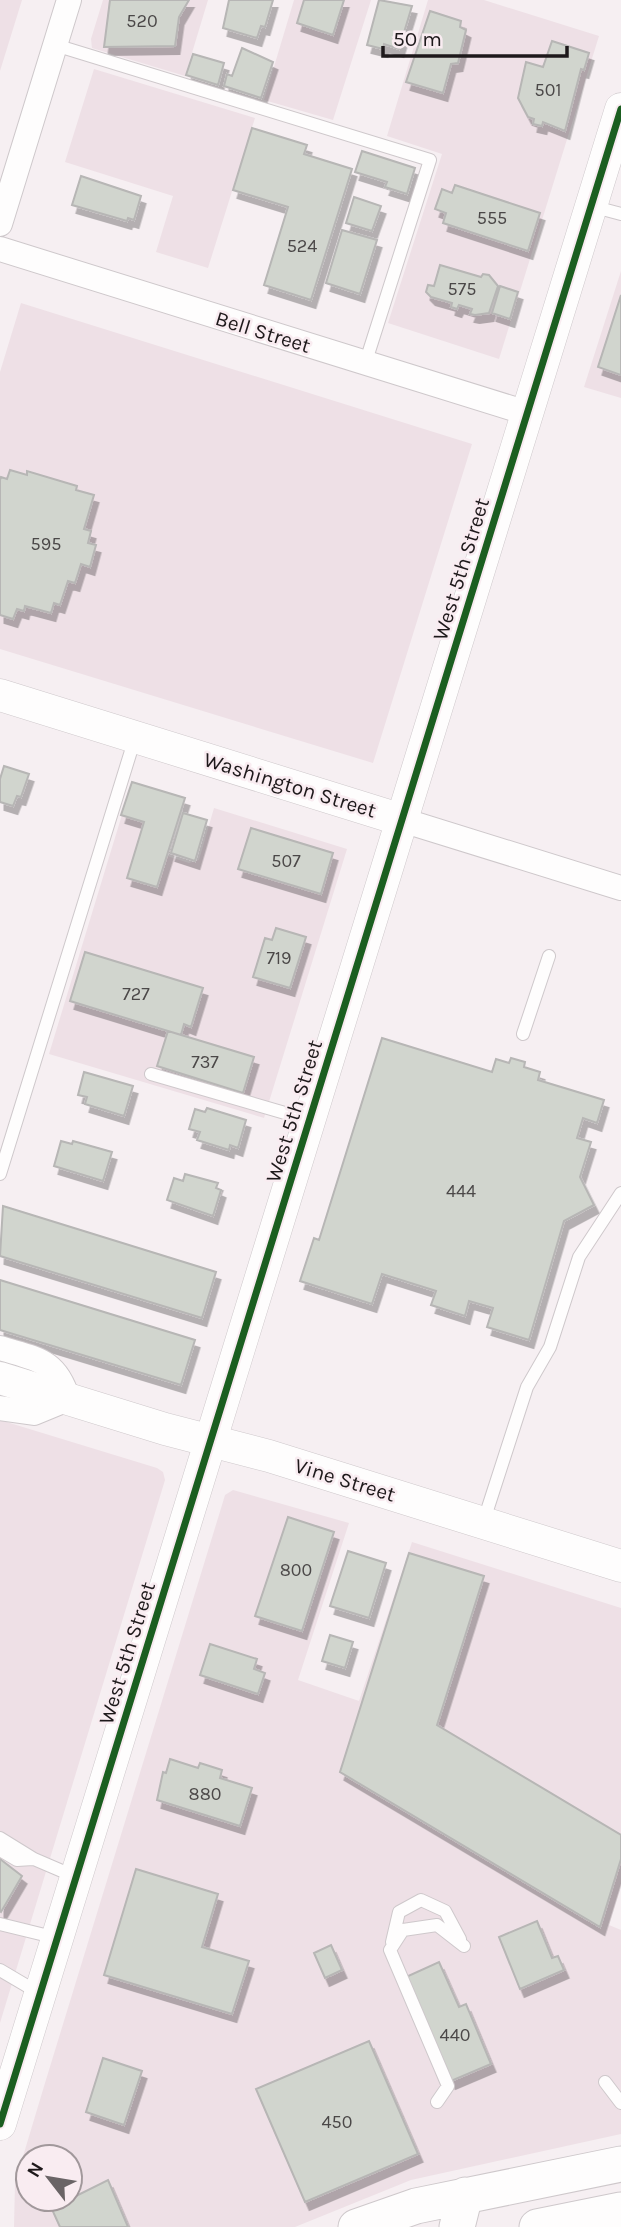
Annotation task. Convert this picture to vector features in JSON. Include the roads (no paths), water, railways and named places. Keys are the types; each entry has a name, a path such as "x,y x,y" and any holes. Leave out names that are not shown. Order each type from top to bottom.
{"main road":[{"path":"356,2227 416,2206 461,2211 621,2164"},
{"path":"537,2227 621,2210"}],"street":[{"path":"0,224 69,0"},
{"name":"West 5th Street","path":"0,2124 621,109"},
{"name":"Bell Street","path":"0,249 527,413"},
{"name":"Washington Street","path":"0,695 621,888"},
{"path":"0,1348 52,1366 62,1379 68,1399 34,1413 0,1408"},
{"name":"Vine Street","path":"0,1378 210,1442 269,1456 621,1566"}],"lane":[{"path":"55,46 430,160 365,364"},
{"path":"590,206 621,214"},
{"path":"0,1174 3,1152 135,737"},
{"path":"523,1034 550,956"},
{"path":"151,1074 309,1120"},
{"path":"483,1523 527,1387 553,1339 579,1257 621,1193"},
{"path":"0,1838 34,1859 77,1877"},
{"path":"0,1850 18,1860 34,1859"},
{"path":"390,1950 403,1930 437,1925 464,1946 445,1911 421,1900 399,1912 390,1950 448,2086 437,2102"},
{"path":"0,1916 15,1928"},
{"path":"0,1924 57,1938"},
{"path":"0,1970 40,1994"},
{"path":"605,2082 621,2103"}]}
